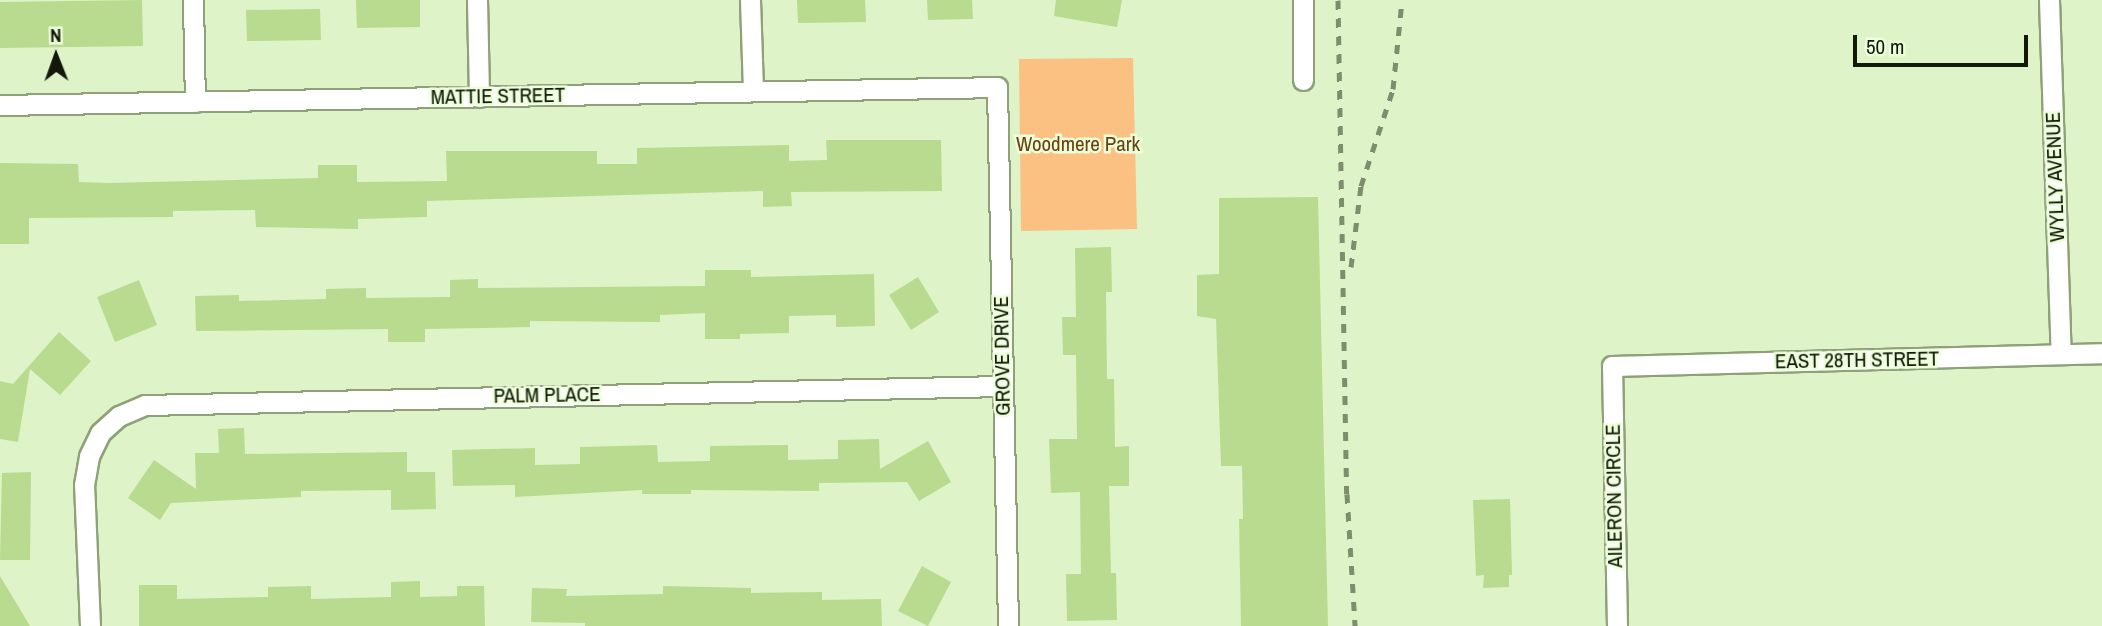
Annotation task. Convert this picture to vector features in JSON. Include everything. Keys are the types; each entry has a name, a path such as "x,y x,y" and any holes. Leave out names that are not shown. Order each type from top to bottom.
{"street":[{"path":"193,0 195,102"},
{"path":"477,0 479,97"},
{"path":"750,0 753,90"},
{"path":"1303,0 1303,80"},
{"name":"WYLLY AVENUE","path":"2049,0 2062,355"},
{"name":"MATTIE STREET","path":"0,105 997,86"},
{"name":"GROVE DRIVE","path":"997,86 1008,626"},
{"name":"EAST 28TH STREET","path":"1612,366 2102,354"},
{"name":"AILERON CIRCLE","path":"1612,366 1616,626"},
{"name":"PALM PLACE","path":"90,626 84,485 89,456 100,433 119,415 145,405 171,402 1003,386"}],"green space":[{"name":"Woodmere Park","path":"1133,58 1137,229 1021,231 1019,59"}],"building":[{"path":"142,0 143,46 0,48 0,2"},
{"path":"356,0 420,0 420,27 357,28"},
{"path":"797,0 865,0 866,22 798,23"},
{"path":"927,0 972,0 973,19 928,20"},
{"path":"1056,0 1122,0 1117,27 1054,16"},
{"path":"320,9 321,40 247,41 246,10"},
{"path":"826,140 941,140 942,191 791,192 792,206 763,207 763,191 427,201 427,217 358,219 358,229 256,227 255,210 173,211 173,217 29,218 29,244 0,244 0,163 78,164 79,182 318,178 318,165 357,165 357,182 447,181 446,151 597,151 597,164 637,164 637,148 789,145 789,161 827,160"},
{"path":"1318,197 1328,626 1241,626 1239,519 1243,519 1242,466 1221,466 1216,319 1197,316 1197,275 1219,274 1219,198"},
{"path":"1111,247 1112,292 1106,292 1107,379 1114,379 1115,447 1129,446 1129,486 1109,486 1111,573 1116,573 1117,620 1067,621 1066,574 1081,574 1080,492 1051,493 1049,439 1077,439 1076,355 1063,355 1062,317 1076,317 1075,248"},
{"path":"705,270 751,270 751,277 874,274 875,326 836,327 836,315 789,316 789,333 740,334 740,339 705,339 705,313 660,315 660,322 530,321 530,327 425,329 425,342 388,342 388,329 196,331 195,296 239,295 239,301 326,299 326,289 366,288 366,298 450,297 450,280 478,279 478,288 705,286"},
{"path":"918,277 939,312 911,330 889,295"},
{"path":"139,280 157,325 115,342 97,297"},
{"path":"59,332 91,361 60,395 30,369 18,442 0,439 0,381 13,384"},
{"path":"244,428 245,454 407,452 407,472 435,472 436,509 391,510 391,490 301,491 301,497 171,503 160,520 128,498 154,460 196,489 195,453 219,453 218,429"},
{"path":"879,439 880,469 928,441 951,482 919,501 907,482 819,483 819,491 691,490 691,494 642,494 642,490 515,497 515,485 453,486 452,450 535,448 535,465 580,464 580,447 657,445 658,462 710,461 710,446 788,445 788,460 838,459 838,440"},
{"path":"31,472 30,560 0,560 2,473"},
{"path":"1510,499 1512,575 1509,575 1509,587 1483,588 1484,575 1476,576 1473,500"},
{"path":"922,566 951,582 928,626 898,611"},
{"path":"0,576 30,626 0,626"},
{"path":"420,581 420,597 457,596 457,586 484,586 485,626 139,626 139,585 177,585 177,599 268,597 268,587 311,586 311,599 391,597 391,582"},
{"path":"663,586 751,588 751,593 822,592 822,600 881,599 882,626 585,626 585,623 531,622 532,588 567,589 566,596 663,594"}],"railway":[{"path":"1338,0 1347,494 1355,626"},
{"path":"1351,267 1361,186 1393,89 1402,0"}]}
